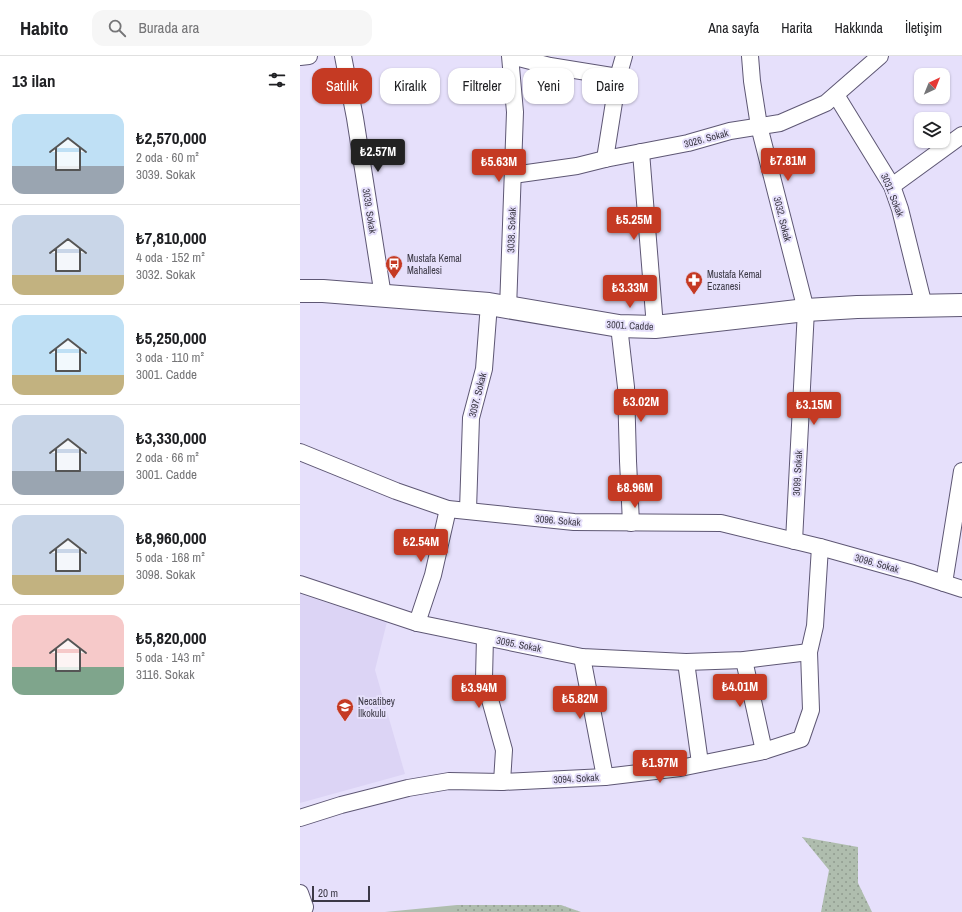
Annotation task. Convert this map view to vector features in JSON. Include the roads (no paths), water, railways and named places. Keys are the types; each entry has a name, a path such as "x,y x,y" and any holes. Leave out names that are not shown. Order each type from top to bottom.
{"street":[{"path":"300,57 309,56"},
{"name":"3039. Sokak","path":"343,56 355,118 383,296"},
{"path":"511,56 550,66 582,71"},
{"name":"3038. Sokak","path":"499,306 513,175 515,112 511,56"},
{"path":"620,68 624,56"},
{"name":"3032. Sokak","path":"750,56 752,81 759,126 806,310"},
{"name":"3026. Sokak","path":"513,175 577,166 688,143 730,131 780,123 826,103 880,56"},
{"name":"3031. Sokak","path":"836,95 892,186 900,209 924,306"},
{"path":"605,159 614,104"},
{"path":"892,186 962,135"},
{"path":"640,152 654,327"},
{"name":"3001. Cadde","path":"300,291 323,291 499,306 619,326 654,327 806,310 857,307 962,305"},
{"name":"3097. Sokak","path":"468,510 471,418 499,306"},
{"name":"3099. Sokak","path":"794,541 806,310"},
{"path":"619,326 626,387 631,523"},
{"name":"3096. Sokak","path":"300,452 396,491 448,509 574,522 721,523 820,547 962,589"},
{"path":"944,583 962,471"},
{"path":"417,623 433,575 448,509"},
{"name":"3094. Sokak","path":"300,818 341,805 408,788 449,781 502,782 605,777 680,768 764,751 801,739 811,710 809,652 815,626 820,547"},
{"name":"3095. Sokak","path":"300,584 417,623 582,657 686,662 744,660 809,652"},
{"path":"485,637 484,678 504,750 502,782"},
{"path":"582,657 605,777"},
{"path":"744,660 764,751"},
{"path":"686,662 700,763"},
{"path":"300,893 305,907 303,912"}],"place":[{"name":"Mustafa Kemal Mahallesi","path":"394,279"},
{"name":"Mustafa Kemal Eczanesi","path":"694,295"},
{"name":"Necatibey İlkokulu","path":"345,722"}]}
